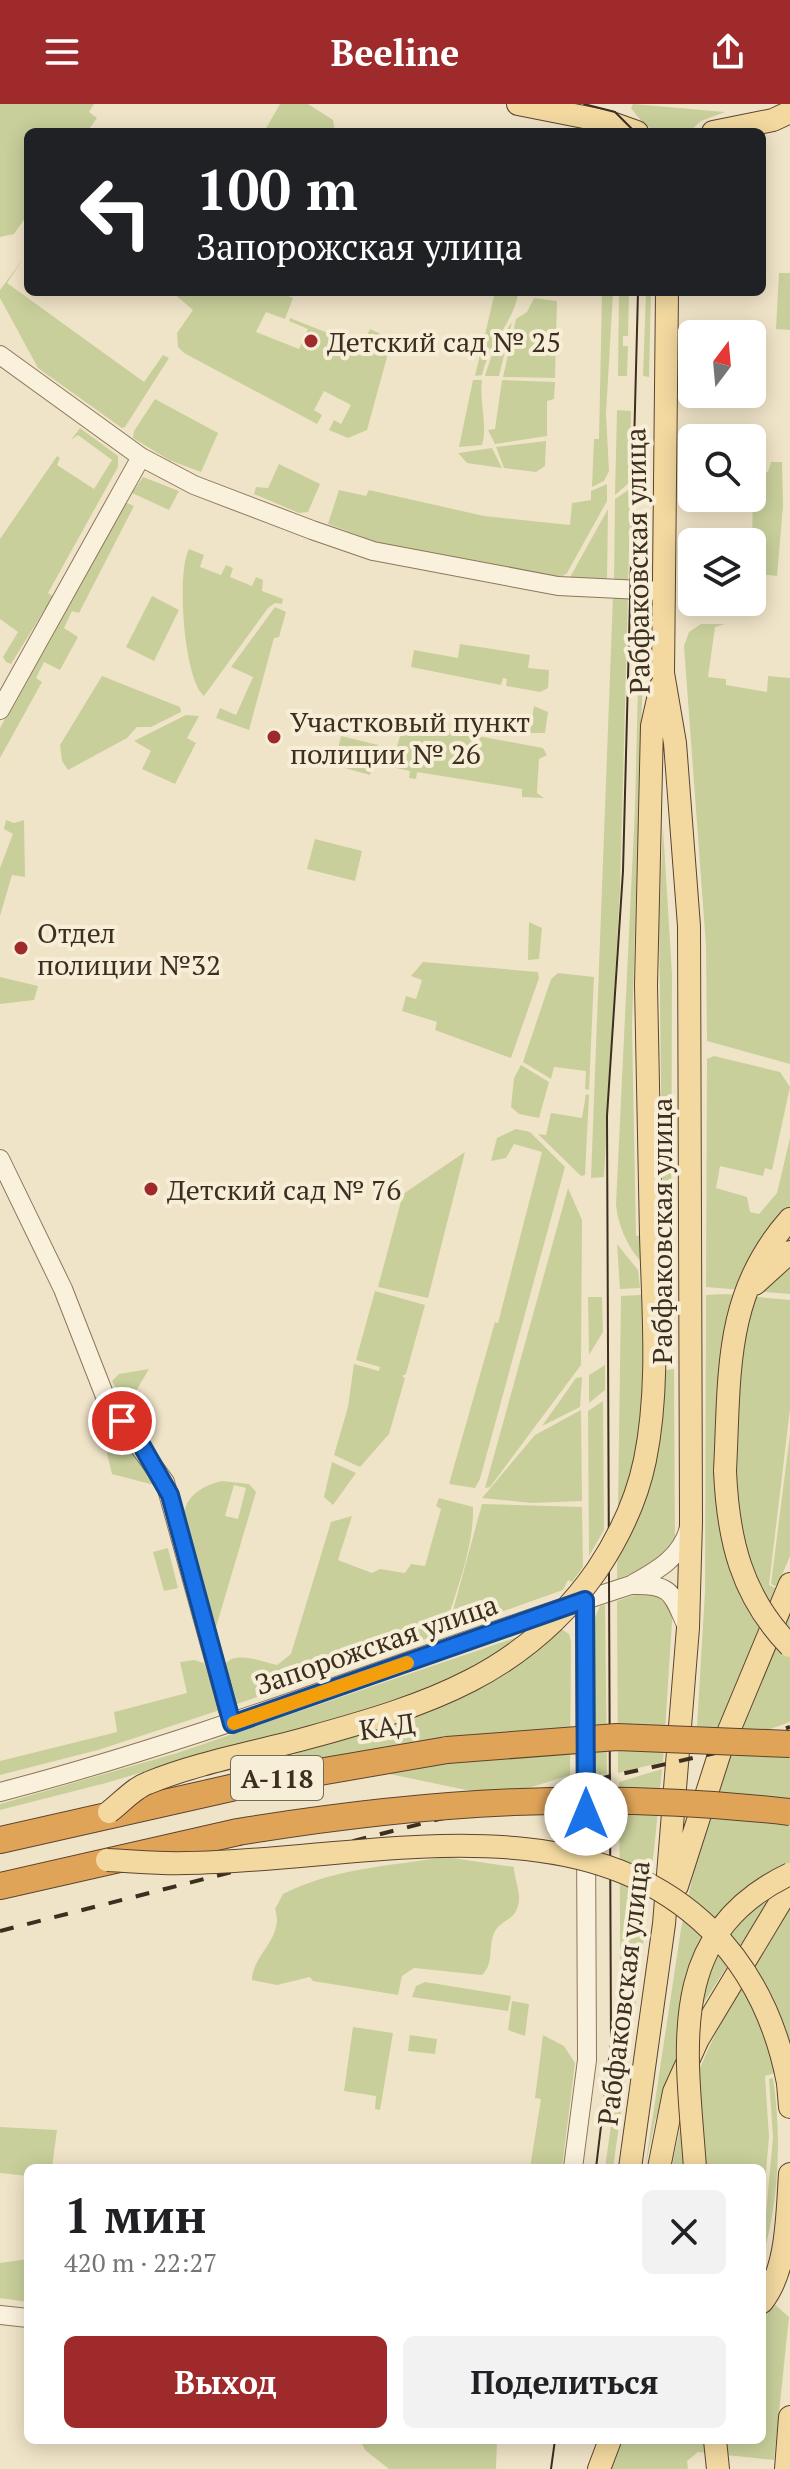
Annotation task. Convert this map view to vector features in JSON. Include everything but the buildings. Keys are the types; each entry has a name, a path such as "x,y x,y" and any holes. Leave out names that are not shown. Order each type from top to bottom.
{"highway":[{"name":"КАД","path":"0,1840 109,1812 345,1765 492,1745 617,1737 790,1744"},
{"name":"А-118","path":"0,1886 238,1832 360,1812 472,1801 631,1799 790,1812"}],"main road":[{"path":"518,104 626,128"},
{"path":"733,128 773,120 790,109 781,104"},
{"name":"Рабфаковская улица","path":"631,2164 664,1924 688,1628 691,1522 689,926 675,743 663,673 667,296"},
{"path":"109,1812 145,1784 378,1718 446,1695 514,1656 551,1626 579,1595 612,1547 632,1505 645,1462 653,1408 646,985 652,726 663,673"},
{"path":"790,1219 762,1254 740,1305 729,1386 725,1471 727,1520 741,1574 768,1621 790,1646"},
{"path":"740,1305 763,1273 790,1252"},
{"path":"664,1924 720,1752 790,1584"},
{"path":"107,1860 186,1863 499,1847 566,1854 616,1867 685,1907 733,1954 765,2007 788,2083 790,2107"},
{"path":"695,2164 686,2040 688,2007 699,1968 716,1935 733,1914 767,1886 790,1874"},
{"path":"660,2164 674,2092 698,2039 790,1886"},
{"path":"766,2295 778,2275 790,2174"},
{"path":"766,2274 782,2236"},
{"path":"786,2469 790,2417"},
{"path":"589,2469 592,2444"},
{"path":"599,2469 608,2444"},
{"path":"715,2444 718,2469"}],"street":[{"path":"0,355 141,457 220,496 373,551 558,586 662,591"},
{"path":"0,710 141,457"},
{"path":"0,1159 63,1289 108,1404 165,1482 232,1724"},
{"path":"631,1585 673,1558 686,1542 691,1522"},
{"path":"631,1585 661,1585 671,1592 688,1628"},
{"name":"Запорожская улица","path":"0,1792 114,1762 232,1724 631,1585"},
{"path":"574,2164 587,2060 585,1600"},
{"path":"0,2315 24,2318"}],"green space":[{"path":"0,104 94,104 89,112 97,118 90,128 24,128 24,220 14,234 0,237"},
{"path":"280,104 308,104 333,120 334,128 266,128"},
{"path":"633,104 725,112 701,121 693,128 652,128 631,108"},
{"path":"23,259 7,283 144,382 163,355 169,358 125,427 122,428 38,368 0,298 0,290"},
{"path":"779,273 790,273 790,330 776,329"},
{"path":"177,296 288,296 293,298 285,319 266,312 256,332 299,349 308,329 289,321 290,318 358,345 361,349 370,329 392,339 367,430 348,438 329,430 334,420 341,424 351,405 324,391 314,410 322,415 317,424 184,353 178,347 177,333 193,310"},
{"path":"494,296 518,296 482,375 475,376"},
{"path":"602,296 613,296 606,414 609,471 604,481 592,487 594,439 599,439"},
{"path":"619,296 629,296 628,336 623,336 623,346 628,346 627,376 618,376"},
{"path":"646,296 651,296 649,377 643,376"},
{"path":"534,298 557,301 555,378 503,377 516,319 527,312"},
{"path":"512,322 499,376 485,376 494,348"},
{"path":"473,380 482,380 484,437 482,445 459,447"},
{"path":"502,380 555,382 554,399 547,401 547,436 495,444 488,430 495,429"},
{"path":"155,399 218,433 201,472 169,460 133,438 134,431"},
{"path":"617,410 631,411 630,482 615,495"},
{"path":"80,428 118,456 118,467 48,593 53,596 11,664 3,657 18,632 0,619 0,539 57,456 60,458 57,465 94,489 112,460 78,435 71,440"},
{"path":"546,441 545,466 536,472 504,468 496,447"},
{"path":"492,448 502,468 467,463 458,453"},
{"path":"771,462 782,462 783,506 777,576 766,575 766,528 752,528 753,512 766,512"},
{"path":"279,464 320,484 308,512 299,513 254,494 256,487 268,488"},
{"path":"143,477 179,491 169,510 132,493"},
{"path":"607,484 607,501 567,573 561,577 390,547 328,524 339,490 366,496 369,490 484,516 570,525 572,503 591,500 591,491"},
{"path":"631,488 628,583 614,582 615,499"},
{"path":"122,501 134,506 79,613 72,611 64,628 78,637 60,670 44,662 36,678 42,682 0,758 0,728"},
{"path":"608,509 607,581 569,579"},
{"path":"189,549 204,555 200,567 221,575 226,565 233,568 230,577 252,586 256,577 263,580 262,591 283,599 282,604 275,603 268,608 204,696 191,670 184,626 183,580"},
{"path":"152,596 179,610 154,661 126,647"},
{"path":"613,596 628,596 620,889 604,1177 591,1178"},
{"path":"640,601 645,606 632,1026 636,1236 663,1234 659,927 663,827 672,974 671,1285 650,1270 633,1251 622,1229 616,1204 635,808"},
{"path":"275,607 286,612 279,637 274,638 249,730 216,718 220,708 236,715 253,677 231,667"},
{"path":"701,624 725,624 715,627 708,677 726,679 726,685 767,692 768,676 790,678 790,1064 707,1041 706,946 684,646 689,632"},
{"path":"460,644 530,655 528,668 549,670 548,688 540,692 506,686 507,679 503,678 501,685 411,667 414,650 458,658"},
{"path":"102,676 180,707 181,712 151,727 137,727 127,738 68,770 62,761 60,745"},
{"path":"534,706 548,712 545,733 530,733"},
{"path":"186,715 199,716 187,738 196,743 175,784 142,769 151,751 134,741"},
{"path":"419,725 543,748 547,755 539,759 537,793 544,798 522,797 522,789 417,772 416,779 409,778 410,771 396,768 392,763 400,736 394,732"},
{"path":"341,736 378,745 370,775 334,765"},
{"path":"6,820 14,823 24,820 25,877 12,875 0,916 0,868 13,834 4,829"},
{"path":"315,839 362,851 355,881 307,869"},
{"path":"529,922 542,928 539,959 528,960"},
{"path":"423,962 538,972 539,978 511,1058 435,1030 437,1022 402,1011 406,996 416,999 422,980 411,976"},
{"path":"558,973 594,977 589,1090 585,1089 586,1071 554,1067 551,1079 523,1062 551,979"},
{"path":"0,977 38,986 34,1000 0,1004"},
{"path":"714,1056 780,1072 790,1087 772,1170 765,1168 763,1176 720,1166 716,1188 747,1197 750,1212 759,1214 777,1193 790,1138 790,1294 706,1287 707,1059"},
{"path":"521,1065 549,1082 539,1118 519,1114 511,1107 514,1078"},
{"path":"586,1094 589,1095 585,1175 581,1176 538,1134 546,1135 551,1113 582,1118"},
{"path":"516,1129 530,1132 565,1167 475,1488 449,1484 495,1322 498,1323 542,1152 514,1144 506,1158 491,1161 497,1138"},
{"path":"465,1152 428,1298 378,1287 403,1194"},
{"path":"568,1188 582,1220 581,1365 490,1487 485,1488"},
{"path":"617,1244 638,1270 640,1288 620,1289"},
{"path":"375,1291 425,1305 406,1374 402,1376 405,1378 389,1434 360,1467 334,1455 348,1407 354,1364 379,1371 380,1367 356,1360"},
{"path":"657,1294 660,1371 674,1369 675,1540 659,1564 617,1579 621,1296"},
{"path":"706,1295 790,1300 790,1409 769,1585 778,1589 716,1743 696,1744 705,1591"},
{"path":"588,1297 602,1297 603,1332 589,1355"},
{"path":"605,1365 605,1390 589,1403 589,1375"},
{"path":"149,1369 126,1408 112,1381 119,1374"},
{"path":"582,1377 580,1407 542,1426 576,1378"},
{"path":"603,1401 604,1530 589,1556 588,1411"},
{"path":"581,1410 582,1501 532,1503 482,1498 535,1435"},
{"path":"98,1415 112,1426 158,1486 112,1474"},
{"path":"790,1434 790,1556 777,1587 771,1584"},
{"path":"332,1462 356,1473 333,1505 324,1497"},
{"path":"214,1483 249,1484 256,1492 214,1634 183,1521 186,1506 194,1494","holes":["234,1485 246,1488 238,1519 225,1516"]},
{"path":"439,1498 473,1507 467,1555 443,1633 231,1706 224,1666 228,1661 241,1657 277,1665 291,1654 331,1522 352,1516 338,1560 372,1573 380,1569 405,1573 411,1564 425,1566 441,1509 436,1506"},
{"path":"482,1504 582,1507 583,1567 572,1582 568,1580 563,1590 453,1629 449,1625"},
{"path":"168,1548 178,1588 164,1591 153,1552"},
{"path":"652,1589 673,1606 663,1762 618,1773 617,1601"},
{"path":"605,1605 607,1774 595,1775 594,1620 600,1606"},
{"path":"790,1607 790,1722 734,1742"},
{"path":"549,1621 569,1634 571,1642 570,1775 500,1797 240,1743 106,1783 0,1810 0,1804 177,1753 517,1637"},
{"path":"194,1660 204,1663 220,1710 98,1750 0,1775 0,1761 117,1732 114,1712 187,1693 180,1662"},
{"path":"790,1731 790,1867 705,2001 677,2054 655,2121 646,2164 681,1929 699,1848 729,1754"},
{"path":"662,1769 640,1969 614,2164 606,2164 621,2054 619,1782"},
{"path":"446,1857 514,1867 518,1905 514,1914 494,1933 488,1966 482,1975 414,1968 402,1976 398,1995 313,1981 310,1977 277,1985 252,1980 257,1962 276,1929 275,1909 283,1894 342,1873"},
{"path":"790,1906 790,2069 765,2076 769,2137 766,2172 766,2164 673,2164 690,2094 733,2000"},
{"path":"425,1982 511,1996 508,2011 412,1997 416,1986"},
{"path":"512,2001 529,2004 525,2036 508,2030"},
{"path":"353,2027 393,2033 380,2110 375,2109 376,2096 344,2091"},
{"path":"410,2035 437,2039 435,2054 408,2051"},
{"path":"543,2035 564,2046 575,2063 562,2164 531,2164 541,2099 535,2098"},
{"path":"773,2078 776,2100 777,2169 766,2245 773,2137 769,2079"},
{"path":"0,2127 57,2130 53,2164 24,2164 24,2176 0,2173"},
{"path":"24,2260 24,2301 0,2298 0,2263"},
{"path":"773,2303 789,2317 774,2460 698,2452 687,2461 688,2469 610,2469 618,2444 766,2444 766,2309"},
{"path":"362,2444 497,2444 496,2469 389,2469"}],"tram line":[{"path":"584,104 615,112 631,128"},
{"path":"596,2164 611,2042 607,1116 623,871 638,296"},
{"path":"551,2469 554,2444"}],"railway":[{"path":"0,1931 585,1782 720,1752 790,1727"}],"slow traffic":[{"path":"234,1723 407,1663"}],"place":[{"name":"Детский сад № 25","path":"311,341"},
{"name":"Участковый пункт полиции № 26","path":"274,737"},
{"name":"Отдел полиции №32","path":"21,948"},
{"name":"Детский сад № 76","path":"151,1189"}],"route":[{"path":"122,1421 142,1446 170,1495 209,1650 232,1724 585,1600 586,1814"}]}
